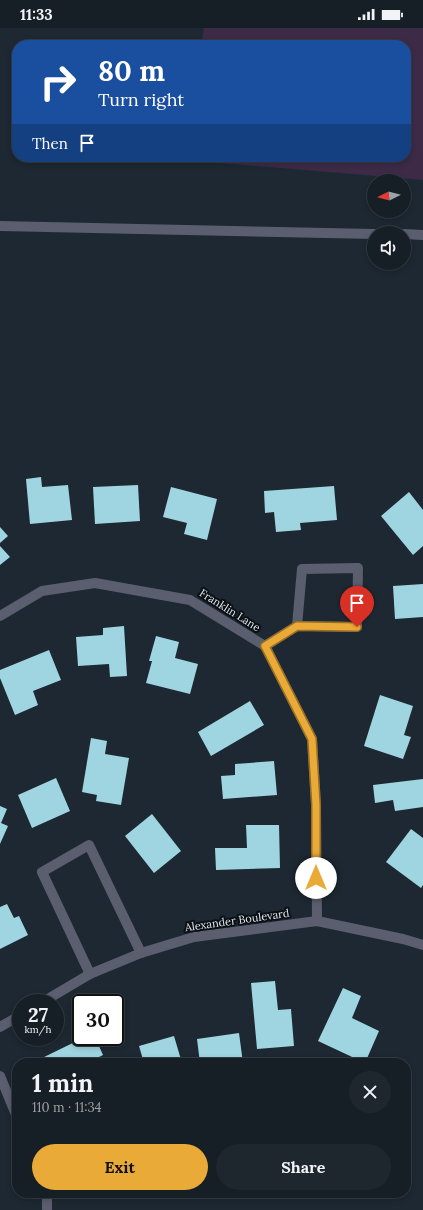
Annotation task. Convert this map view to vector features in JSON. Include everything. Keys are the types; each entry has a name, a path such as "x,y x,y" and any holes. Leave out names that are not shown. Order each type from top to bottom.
{"street":[{"path":"0,226 367,234"},
{"path":"411,234 423,235"},
{"path":"265,646 297,626 357,627 358,568 302,569 297,626"},
{"name":"Franklin Lane","path":"0,616 42,591 95,583 190,600 265,646 312,739 316,805 317,921"},
{"path":"90,974 42,872 89,845 141,953"},
{"name":"Alexander Boulevard","path":"56,994 90,974 141,953 194,937 317,921 403,939 423,945"},
{"path":"0,1027 12,1020"},
{"path":"0,1076 12,1105"},
{"path":"47,1198 47,1210"}],"shaded area":[{"path":"204,28 423,28 423,180 411,179 411,174 367,174 367,175 208,162 411,162 411,40 202,40"}],"building":[{"path":"41,477 42,487 68,485 72,520 30,524 26,479"},
{"path":"138,485 140,521 95,524 93,487"},
{"path":"334,486 337,520 300,523 301,530 276,532 274,512 265,513 264,491"},
{"path":"171,487 217,499 207,540 184,534 187,523 163,517"},
{"path":"409,492 423,510 423,546 413,555 381,516"},
{"path":"0,527 8,536 0,543"},
{"path":"0,546 10,557 0,565"},
{"path":"423,584 423,617 395,619 393,586"},
{"path":"124,626 127,676 110,677 109,664 78,666 76,637 103,635 103,628"},
{"path":"156,636 179,642 175,658 198,664 190,694 146,683 152,661 149,661"},
{"path":"49,650 61,680 33,691 38,705 15,715 0,678 0,670"},
{"path":"380,695 413,706 404,735 411,737 403,759 364,746"},
{"path":"250,701 264,725 211,756 198,732"},
{"path":"91,738 107,741 105,754 129,758 121,805 96,801 97,795 82,792"},
{"path":"274,761 277,795 223,799 221,776 235,775 235,764"},
{"path":"56,778 70,811 32,828 18,795"},
{"path":"423,779 423,807 395,811 393,800 375,803 373,785"},
{"path":"0,806 7,809 1,823 8,826 0,844"},
{"path":"152,814 181,851 154,873 125,836"},
{"path":"246,825 279,825 280,868 216,870 215,848 247,848"},
{"path":"411,829 423,838 423,885 421,888 386,862"},
{"path":"7,904 14,918 19,916 28,935 0,949 0,907"},
{"path":"275,981 278,1010 291,1009 294,1046 257,1049 251,983"},
{"path":"343,988 361,996 352,1018 379,1031 367,1058 354,1058 318,1041"},
{"path":"239,1033 242,1058 199,1058 197,1039"},
{"path":"174,1036 181,1058 143,1058 139,1046"},
{"path":"72,1043 72,1046 99,1046 103,1055 97,1058 42,1058"}],"route":[{"path":"316,878 316,805 312,739 265,646 297,626 357,627"}]}
